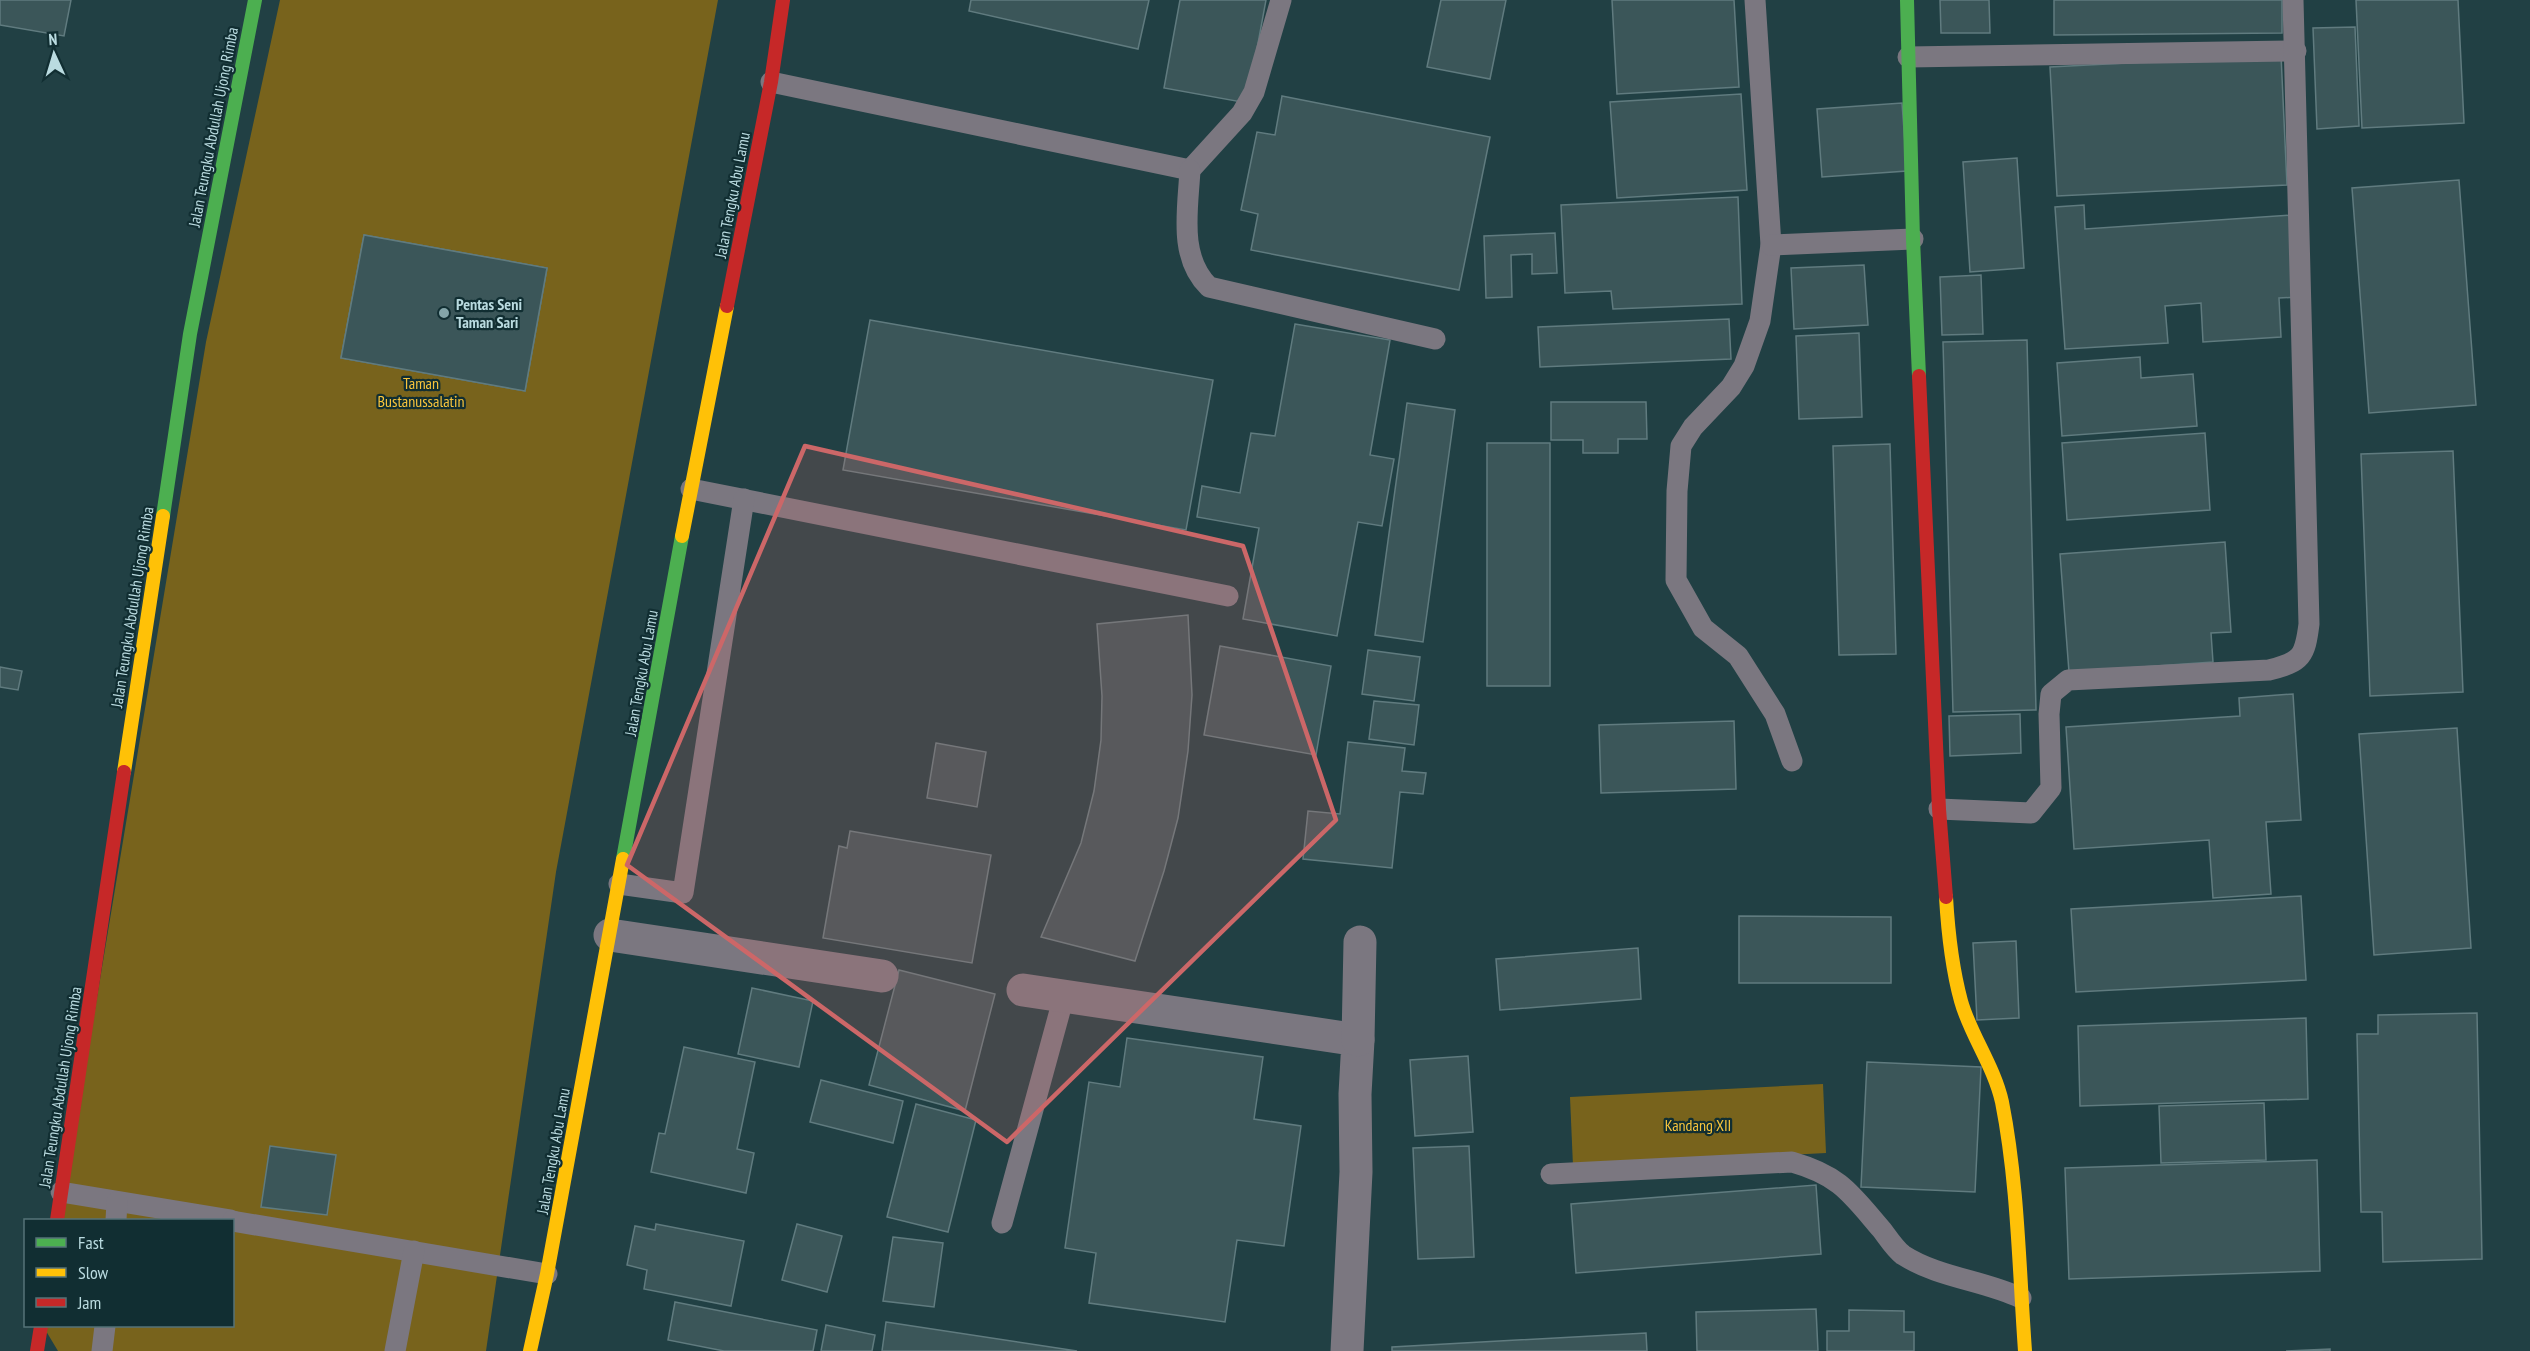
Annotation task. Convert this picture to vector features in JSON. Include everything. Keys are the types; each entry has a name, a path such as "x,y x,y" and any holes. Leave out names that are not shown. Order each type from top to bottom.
{"street":[{"name":"Jalan Teungku Abdullah Ujong Rimba","path":"57,1219 190,334 255,0"},
{"name":"Jalan Tengku Abu Lamu","path":"530,1351 547,1274 691,489 771,82 783,0"},
{"path":"1907,0 1913,239 1939,809 1948,929 1961,1002 1985,1054 2001,1099 2010,1152 2025,1351"},
{"path":"610,934 882,976"},
{"path":"1347,1351 1356,1172 1354,1094 1358,1040 1360,942"},
{"path":"1023,990 1358,1040"},
{"path":"37,1351 41,1327"}],"lane":[{"path":"1281,0 1254,92 1242,113 1190,170 1187,226 1190,257 1199,277 1209,287 1435,339"},
{"path":"1755,0 1771,245 1760,321 1744,366 1731,387 1694,427 1681,446 1677,491 1676,580 1703,628 1738,656 1775,714 1792,760"},
{"path":"1939,809 2031,813 2051,788 2049,714 2051,694 2068,680 2269,670 2292,664 2306,648 2310,624 2293,0"},
{"path":"1908,57 2296,51"},
{"path":"771,82 1190,170"},
{"path":"1771,245 1913,239"},
{"path":"691,489 1228,596"},
{"path":"619,884 683,893 744,499"},
{"path":"1002,1223 1064,996"},
{"path":"1551,1174 1792,1162 1801,1164 1818,1169 1846,1188 1902,1254 1936,1271 2001,1289 2021,1298"},
{"path":"61,1192 116,1211 209,1219"},
{"path":"234,1221 547,1274"},
{"path":"395,1351 414,1251"},
{"path":"102,1351 105,1327"}],"highlighted area":[{"path":"805,446 1243,546 1336,820 1007,1142 627,865"}],"green space":[{"name":"Taman Bustanussalatin","path":"280,0 718,0 556,872 486,1351 58,1351 44,1327 234,1327 234,1219 60,1219 206,342"},
{"name":"Kandang XII","path":"1823,1084 1826,1153 1573,1166 1570,1097"}],"building":[{"path":"0,0 71,0 64,36 0,25"},
{"path":"971,0 1149,0 1138,49 969,11"},
{"path":"1180,0 1266,0 1247,103 1164,88"},
{"path":"1441,0 1506,0 1490,79 1427,67"},
{"path":"1612,0 1734,0 1739,87 1617,94"},
{"path":"1940,0 1989,0 1990,33 1941,33"},
{"path":"2054,0 2282,0 2282,33 2054,35"},
{"path":"2356,0 2458,0 2464,123 2362,128"},
{"path":"2355,27 2359,126 2317,129 2313,28"},
{"path":"2281,55 2287,185 2057,196 2050,67"},
{"path":"1741,94 1747,190 1617,198 1610,102"},
{"path":"1282,96 1490,137 1459,290 1251,250 1258,214 1241,210 1257,132 1275,135"},
{"path":"1902,103 1907,171 1822,177 1817,109"},
{"path":"2017,158 2024,268 1970,272 1963,162"},
{"path":"2459,180 2476,405 2369,413 2352,188"},
{"path":"1738,197 1742,304 1613,309 1611,291 1565,293 1561,205"},
{"path":"2084,205 2085,229 2292,215 2298,297 2279,298 2281,337 2203,342 2201,303 2165,306 2168,343 2065,349 2055,207"},
{"path":"1555,233 1557,273 1532,274 1532,254 1511,255 1512,297 1486,298 1484,236"},
{"name":"Pentas Seni Taman Sari","path":"364,235 547,268 525,391 341,358"},
{"name":"Pentas Seni Taman Sari","path":"364,235 547,268 525,391 341,358"},
{"path":"1864,265 1868,325 1794,329 1791,268"},
{"path":"1981,275 1983,334 1942,335 1940,277"},
{"path":"1729,319 1731,359 1540,367 1538,327"},
{"path":"870,320 1213,380 1186,530 843,470"},
{"path":"1295,324 1390,340 1370,455 1394,459 1382,526 1358,522 1337,636 1243,619 1259,528 1197,517 1202,486 1240,493 1251,433 1275,436"},
{"path":"1859,333 1862,417 1799,419 1796,336"},
{"path":"2027,340 2036,710 1953,712 1943,342"},
{"path":"2140,357 2141,378 2193,374 2197,426 2062,436 2057,363"},
{"path":"1551,402 1646,402 1647,439 1618,439 1618,453 1583,453 1583,440 1551,440"},
{"path":"1407,403 1455,410 1423,642 1375,635"},
{"path":"2205,433 2210,510 2067,520 2062,443"},
{"path":"1487,443 1550,443 1550,686 1487,686"},
{"path":"1890,444 1896,654 1839,655 1833,446"},
{"path":"2453,451 2463,692 2370,696 2361,454"},
{"path":"2225,542 2231,632 2211,633 2213,662 2069,672 2060,554"},
{"path":"1188,615 1192,695 1188,751 1178,818 1164,871 1135,961 1041,937 1081,843 1094,791 1101,740 1102,696 1097,624"},
{"path":"1220,646 1331,666 1316,755 1204,735"},
{"path":"1368,650 1420,657 1414,701 1362,694"},
{"path":"0,667 22,671 18,690 0,687"},
{"path":"2293,694 2301,820 2266,822 2271,894 2213,898 2209,840 2074,849 2066,727 2240,716 2239,698"},
{"path":"1374,701 1419,705 1414,745 1369,739"},
{"path":"2020,714 2021,753 1950,756 1949,716"},
{"path":"1734,721 1736,789 1601,793 1599,725"},
{"path":"2457,728 2471,948 2374,955 2359,734"},
{"path":"1348,742 1405,748 1402,771 1426,773 1423,794 1400,792 1392,868 1303,859 1308,811 1340,814"},
{"path":"936,743 986,752 977,807 927,798"},
{"path":"850,831 991,855 972,963 823,938 839,846 847,848"},
{"path":"2301,896 2306,980 2076,992 2071,909"},
{"path":"1739,916 1891,917 1891,983 1739,983"},
{"path":"2016,941 2019,1018 1977,1020 1973,943"},
{"path":"1638,948 1641,999 1500,1010 1496,959"},
{"path":"899,970 995,994 965,1111 869,1085"},
{"path":"752,988 813,1001 799,1067 738,1054"},
{"path":"2477,1013 2482,1259 2383,1262 2382,1212 2361,1212 2357,1034 2378,1034 2378,1015"},
{"path":"2306,1018 2308,1099 2080,1106 2078,1026"},
{"path":"1127,1038 1263,1057 1254,1119 1301,1126 1284,1246 1237,1240 1225,1322 1089,1303 1096,1253 1065,1248 1089,1082 1120,1087"},
{"path":"684,1047 755,1062 737,1149 754,1153 746,1193 651,1172 659,1133 665,1134"},
{"path":"1468,1056 1473,1132 1415,1136 1410,1060"},
{"path":"1867,1062 1981,1067 1975,1192 1861,1187"},
{"path":"821,1080 903,1101 893,1143 810,1122"},
{"path":"2264,1103 2266,1160 2161,1163 2159,1106"},
{"path":"916,1104 976,1120 948,1232 887,1217"},
{"path":"270,1146 336,1155 327,1215 261,1207"},
{"path":"1469,1146 1474,1257 1418,1259 1413,1148"},
{"path":"2317,1160 2320,1271 2069,1279 2065,1168"},
{"path":"1816,1185 1821,1254 1576,1273 1571,1204"},
{"path":"656,1224 744,1241 731,1306 644,1289 647,1270 627,1265 635,1226 655,1230"},
{"path":"797,1224 842,1236 827,1292 782,1280"},
{"path":"893,1237 943,1243 934,1307 883,1301"},
{"path":"675,1302 817,1330 813,1351 724,1351 668,1340"},
{"path":"1816,1309 1818,1351 1697,1351 1696,1312"},
{"path":"1849,1310 1904,1311 1904,1332 1914,1332 1914,1351 1827,1351 1827,1331 1849,1331"},
{"path":"886,1322 1077,1351 882,1351"},
{"path":"826,1325 875,1335 872,1351 821,1351"},
{"path":"1646,1333 1647,1351 1392,1351 1392,1347"},
{"path":"2330,1349 2330,1351 2286,1351"}],"traffic: fast":[{"path":"163,516 190,334 255,0"},
{"path":"1907,0 1919,376"},
{"path":"623,859 682,536"}],"traffic: slow":[{"path":"682,536 727,306"},
{"path":"124,772 163,516"},
{"path":"530,1351 547,1274 623,859"},
{"path":"1946,897 1951,949 1961,1001 2002,1102 2015,1194 2025,1351"}],"traffic: jam":[{"path":"727,306 771,82 783,0"},
{"path":"1919,376 1939,809 1946,897"},
{"path":"57,1219 124,772"},
{"path":"37,1351 41,1327"}],"place":[{"name":"Pentas Seni Taman Sari","path":"444,313"}]}
